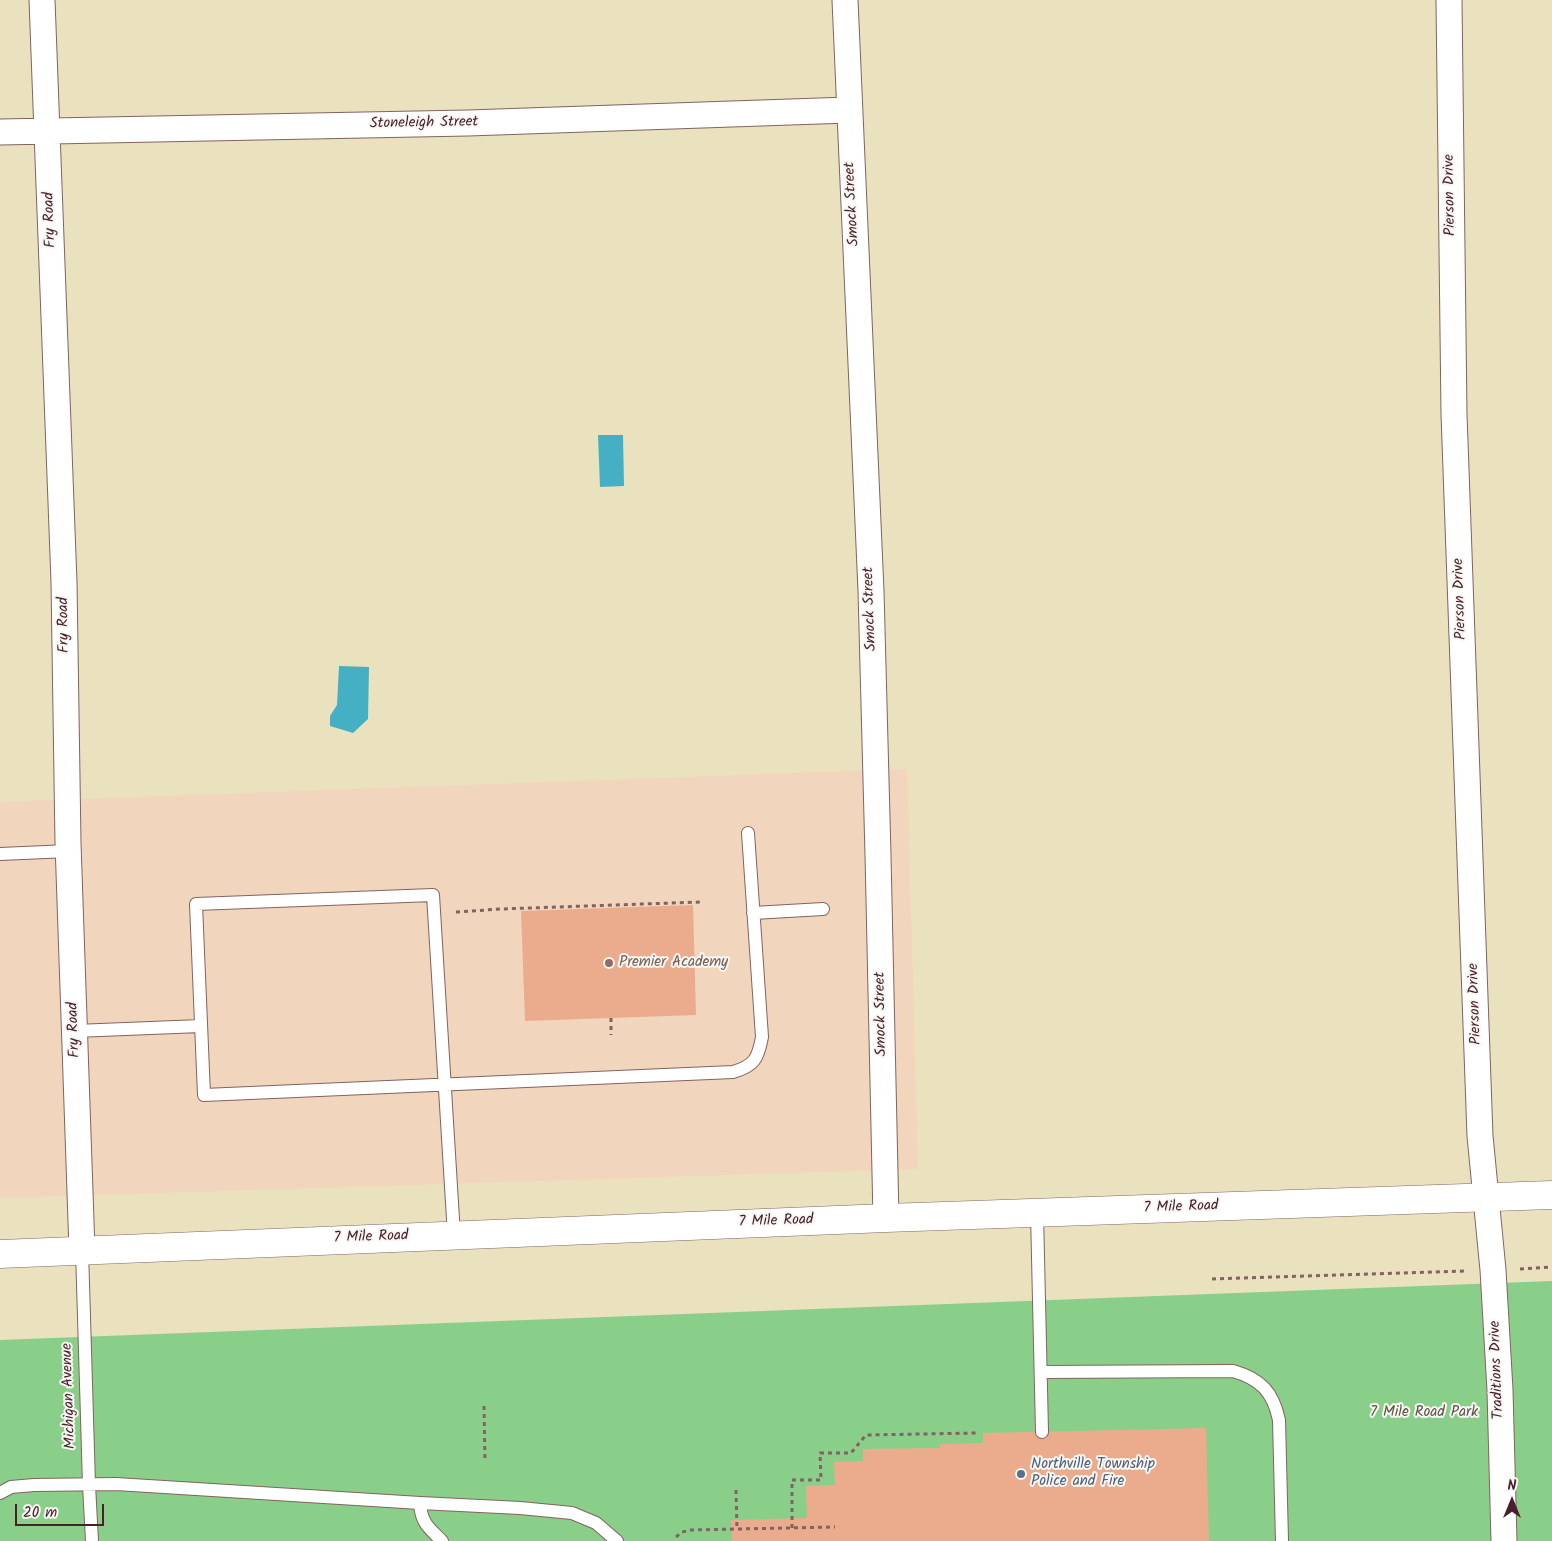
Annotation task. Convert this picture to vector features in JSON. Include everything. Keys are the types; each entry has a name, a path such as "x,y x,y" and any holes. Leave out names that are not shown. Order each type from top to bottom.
{"street":[{"name":"Fry Road","path":"42,0 64,582 69,851 82,1250"},
{"name":"Smock Street","path":"845,0 871,598 886,1218"},
{"name":"Pierson Drive","path":"1449,0 1454,414 1480,1136 1487,1198"},
{"name":"Stoneleigh Street","path":"0,132 468,123 849,110"},
{"name":"7 Mile Road","path":"0,1254 886,1218 1552,1195"},
{"name":"Traditions Drive","path":"1487,1198 1499,1372 1504,1541"}],"lane":[{"path":"454,1235 444,1086 433,896 196,904 204,1095 444,1086 732,1072 745,1068 756,1060 762,1037 748,834"},
{"path":"0,854 69,851"},
{"path":"754,913 823,909"},
{"path":"75,1031 201,1026"},
{"path":"1037,1213 1042,1432"},
{"name":"Michigan Avenue","path":"82,1250 92,1541"},
{"path":"1041,1372 1233,1371 1249,1376 1263,1387 1275,1403 1279,1420 1282,1541"},
{"path":"0,1493 12,1488 34,1485 116,1484 520,1508 572,1513 596,1523 617,1541"},
{"path":"420,1503 420,1512 424,1523 442,1541"}],"path":[{"path":"451,913 501,909 700,902"},
{"path":"611,1018 611,1035"},
{"path":"1530,1268 1552,1267"},
{"path":"1212,1279 1457,1271"},
{"path":"484,1406 485,1461"},
{"path":"792,1528 792,1480 821,1480 820,1453 851,1453 866,1435 977,1433"},
{"path":"736,1490 737,1529"},
{"path":"676,1536 691,1530 835,1527"}],"shaded area":[{"path":"907,769 918,1169 0,1198 0,802"}],"green space":[{"name":"7 Mile Road Park","path":"1552,1281 1552,1541 0,1541 0,1340"}],"water":[{"path":"598,435 623,435 624,486 600,487"},
{"path":"339,666 369,667 368,719 353,733 330,726 330,716 337,705"}],"building":[{"name":"Premier Academy","path":"693,905 696,1015 525,1021 521,911"},
{"name":"Northville Township Police and Fire","path":"1206,1428 1209,1541 732,1541 731,1520 807,1518 806,1486 835,1485 834,1462 863,1461 863,1449 940,1448 940,1444 983,1443 983,1433"}],"place":[{"name":"Premier Academy","path":"609,963"},
{"name":"Northville Township Police and Fire","path":"1021,1474"}]}
